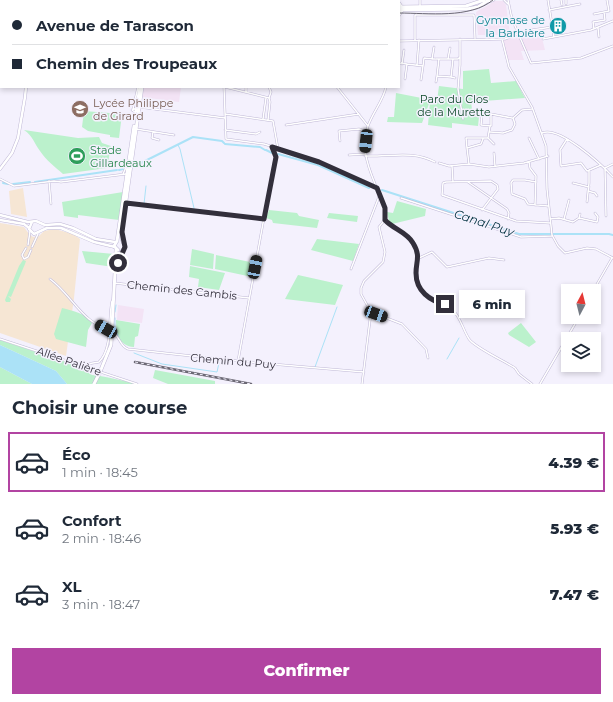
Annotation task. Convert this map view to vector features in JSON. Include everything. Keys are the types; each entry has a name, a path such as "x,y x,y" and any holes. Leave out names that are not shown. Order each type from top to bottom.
{"main road":[{"path":"469,6 480,0"},
{"path":"401,7 469,6 484,0"},
{"path":"401,7 467,9 478,6 489,0"},
{"path":"94,384 106,359 111,331 116,242 136,129 140,88"},
{"path":"115,274 122,250 125,245 122,232 129,163 138,108"},
{"path":"116,242 123,241"},
{"path":"116,249 122,250"}],"street":[{"path":"400,0 401,7"},
{"path":"420,0 420,7"},
{"path":"478,6 494,0"},
{"path":"508,0 512,19 530,62 532,63 581,58 613,46"},
{"path":"548,0 554,37"},
{"path":"561,0 562,5"},
{"path":"594,14 609,10 607,0"},
{"path":"504,1 509,5"},
{"path":"549,10 580,4"},
{"path":"594,29 593,22 605,20 604,12"},
{"path":"415,40 415,15 471,14 475,16 476,39"},
{"path":"543,39 598,28 613,21"},
{"path":"400,41 502,39 532,30 552,27"},
{"path":"598,28 599,37"},
{"path":"460,39 458,89 463,119"},
{"path":"502,39 509,67 532,109 542,133 548,156 550,223 552,234 558,246 565,253 587,248 596,249 613,258 597,284"},
{"path":"417,65 419,40"},
{"path":"432,58 434,47"},
{"path":"448,59 450,48"},
{"path":"404,50 400,64 423,66"},
{"path":"418,58 458,59 460,57"},
{"path":"421,80 424,58"},
{"path":"436,82 437,59"},
{"path":"451,77 453,59"},
{"path":"405,78 407,64"},
{"path":"437,76 455,78"},
{"path":"0,169 16,143 23,111 26,88"},
{"path":"132,109 140,88"},
{"path":"224,88 226,139 272,147 319,162 377,188"},
{"path":"228,88 269,98"},
{"path":"268,120 269,98 271,92 269,88"},
{"path":"338,88 368,126"},
{"path":"362,384 371,312 361,294 361,288 364,281 383,262 385,252 379,231 385,220 385,208 365,155 368,126 381,102 386,88"},
{"path":"263,119 266,98"},
{"path":"132,109 138,108 225,118"},
{"path":"132,109 133,112 136,113"},
{"path":"513,118 522,110 532,109"},
{"path":"225,114 274,122 278,149"},
{"path":"286,124 359,114"},
{"path":"490,126 481,125 482,115 500,114 513,118"},
{"path":"488,138 490,132 490,115"},
{"path":"490,132 503,133 512,130 515,124 513,118"},
{"path":"136,129 174,135"},
{"path":"340,141 340,131 359,129 367,132"},
{"path":"225,130 256,134 260,132"},
{"path":"542,133 550,131 560,134 605,168 613,177"},
{"path":"153,132 152,138 159,140"},
{"path":"469,164 467,137 483,139 488,138"},
{"path":"488,138 494,144"},
{"path":"529,138 539,159"},
{"path":"467,148 481,144 483,139"},
{"path":"567,139 560,150 560,165 564,166 581,163 587,171 601,165"},
{"path":"238,361 276,157 272,147"},
{"path":"494,153 495,166"},
{"path":"349,155 385,157 412,154 435,162"},
{"path":"439,163 452,166 469,164 495,166 529,162 548,156"},
{"path":"529,162 530,168 535,174 535,205"},
{"path":"121,174 129,163"},
{"path":"605,168 613,164"},
{"path":"452,166 453,182"},
{"path":"605,168 606,216"},
{"path":"586,202 589,187 589,170"},
{"path":"124,171 129,173"},
{"path":"0,180 14,186 49,181 61,182 129,173"},
{"path":"536,182 514,180 511,183 511,193 525,199 528,204 549,206"},
{"path":"49,181 51,204"},
{"path":"482,210 498,189 497,185 491,181 444,183 443,196 482,210 508,219 516,221 550,223"},
{"path":"468,182 507,209 509,213 508,219"},
{"path":"573,183 589,187"},
{"path":"378,191 382,192"},
{"path":"588,191 595,193 597,196"},
{"path":"351,270 380,194"},
{"path":"401,198 521,237 552,234"},
{"path":"564,219 569,200"},
{"path":"126,203 264,219"},
{"path":"550,219 564,219 574,222 579,218 580,214"},
{"path":"579,218 597,222 598,217 595,214"},
{"path":"0,215 38,222 41,224 60,224 100,240 116,242"},
{"path":"0,220 24,224 29,230 38,234"},
{"path":"385,220 412,241 418,258 416,275 421,290 427,297 450,307 463,324 469,340 515,368 519,374 532,384"},
{"path":"28,245 29,230 32,222"},
{"path":"41,224 42,230"},
{"path":"32,247 38,234 42,230 50,227 61,228 94,242 116,249"},
{"path":"26,248 22,256 24,259 28,258 28,254 31,250"},
{"path":"24,252 28,254"},
{"path":"418,258 432,252 447,267 489,258 504,260"},
{"name":"Chemin du Puy","path":"50,279 88,318 111,331 116,335 123,347 128,349 238,361 364,372"},
{"name":"Chemin des Cambis","path":"114,283 249,298"},
{"path":"371,312 402,324 426,349 428,358"},
{"path":"540,384 575,324"},
{"path":"81,365 101,361 111,331"},
{"name":"Allée Palière","path":"0,339 137,384"}],"shaded area":[{"path":"495,1 503,1 506,5 510,34 514,38 541,34 545,50 521,51 524,60 508,60 502,35 478,35 476,12"},
{"path":"144,88 181,88 179,102 142,97"},
{"path":"23,188 27,217 11,214 9,191"},
{"path":"0,223 24,227 33,237 39,236 44,231 55,229 73,234 80,239 66,356 0,333"},
{"path":"118,305 144,309 142,323 117,320"}],"green space":[{"name":"Parc du Clos de la Murette","path":"489,69 491,83 516,81 525,98 471,102 473,116 479,117 478,126 452,123 452,128 428,125 430,101 422,123 387,122 388,117 394,117 396,93 437,101 439,86 463,89 463,71"},
{"path":"84,111 122,114 119,138 88,131 82,127"},
{"name":"Stade Gillardeaux","path":"24,130 78,138 99,137 102,143 111,146 107,168 63,174 45,157 31,137"},
{"path":"123,192 119,220 78,215 78,218 64,216 62,202"},
{"path":"397,201 426,209 425,216 392,224 389,221 387,212 393,213"},
{"path":"269,210 297,213 299,216 319,220 317,228 273,223 272,220 266,218"},
{"path":"329,213 358,216 357,222 327,218"},
{"path":"317,239 359,244 353,261 311,250"},
{"path":"192,249 214,254 213,269 190,265"},
{"path":"82,251 114,254 113,267 86,263"},
{"path":"216,255 255,263 252,277 215,269"},
{"path":"23,260 26,261 25,264 11,297 8,296 11,299 10,302 6,302 5,300"},
{"path":"190,266 225,273 219,290 198,287 199,279 189,277"},
{"path":"298,275 343,285 335,305 285,299"},
{"path":"62,308 75,311 83,315 92,323 88,330 86,347 56,339 54,334"},
{"path":"116,320 140,324 138,336 135,337 134,347 125,344 119,338"},
{"path":"521,323 536,342 529,347 508,333"},
{"path":"0,340 84,368 92,375 113,378 135,384 67,384 56,371 0,345"},
{"path":"0,367 32,384 0,384"},
{"path":"155,370 215,381 215,384 168,384 153,378"}],"water":[{"path":"0,345 56,371 67,384 32,384 0,367"}],"waterway":[{"name":"Canal Puy","path":"133,167 193,137 222,141 224,143"},
{"name":"Canal Puy","path":"225,144 260,147 265,150"},
{"path":"178,145 194,208"},
{"name":"Canal Puy","path":"266,150 272,153"},
{"name":"Canal Puy","path":"278,154 318,165 369,188"},
{"name":"Canal Puy","path":"119,170 123,169"},
{"name":"Canal Puy","path":"35,182 117,170"},
{"name":"Canal Puy","path":"13,184 30,182"},
{"name":"Canal Puy","path":"3,183 8,184"},
{"path":"146,186 144,204 234,215"},
{"name":"Canal Puy","path":"382,190 519,234 613,235"},
{"path":"115,312 116,305"},
{"path":"315,367 337,307"},
{"path":"115,318 115,329 119,338"},
{"path":"447,359 459,338"},
{"path":"134,353 162,364 217,372 219,363"}],"tram line":[{"path":"400,13 448,14 473,10 484,6 493,0"}],"railway":[{"path":"135,362 251,384"}],"place":[{"name":"Gymnase de la Barbière","path":"558,26"},
{"name":"Lycée Philippe de Girard","path":"80,109"},
{"name":"Stade Gillardeaux","path":"77,156"}],"route":[{"path":"118,263 121,252 125,247 122,239 122,232 126,203 264,219 276,157 272,147 319,162 377,188 385,208 385,220 405,234 412,241 417,250 418,258 416,275 421,290 434,302 445,304"}]}
